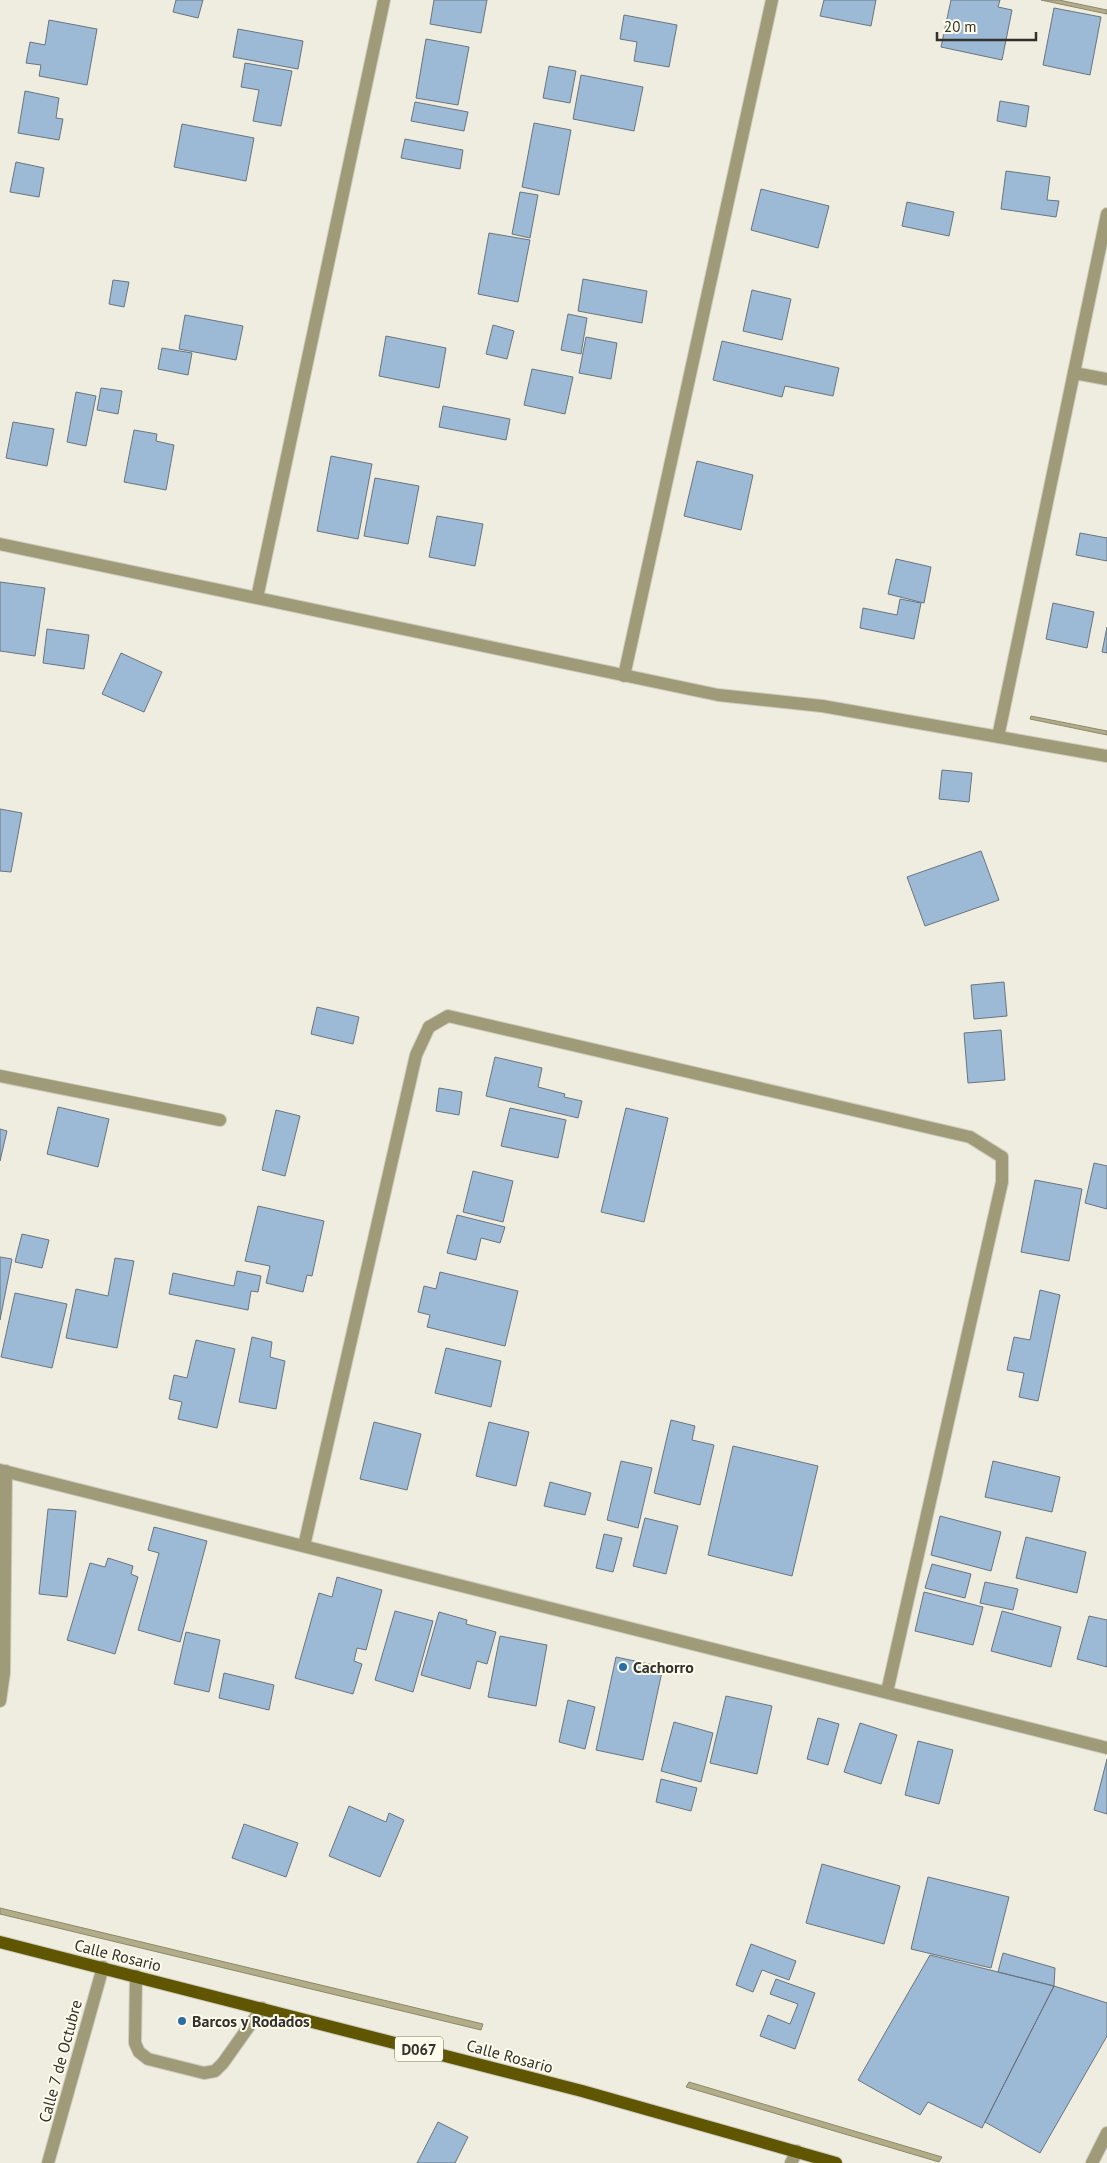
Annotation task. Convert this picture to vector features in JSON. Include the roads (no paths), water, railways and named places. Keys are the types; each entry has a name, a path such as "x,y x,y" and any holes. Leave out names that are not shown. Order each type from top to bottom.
{"main road":[{"name":"Calle Rosario","path":"0,1942 582,2092 794,2157 836,2163"}],"street":[{"path":"257,598 384,0"},
{"path":"624,676 772,0"},
{"path":"998,737 1107,214"},
{"path":"1074,373 1107,379"},
{"path":"0,544 718,695 822,706 1107,756"},
{"path":"304,1546 416,1056 429,1027 448,1016 970,1137 1002,1157 1002,1182 886,1692"},
{"path":"0,1076 220,1120"},
{"path":"0,1701 4,1673 3,1471 1107,1748"},
{"name":"Calle 7 de Octubre","path":"48,2163 103,1967"},
{"path":"136,1976 135,2043 139,2052 148,2059 204,2073 215,2070 223,2063 262,2008"},
{"path":"1092,2163 1107,2133"}],"place":[{"name":"Cachorro","path":"623,1667"},
{"name":"Barcos y Rodados","path":"182,2021"}]}
